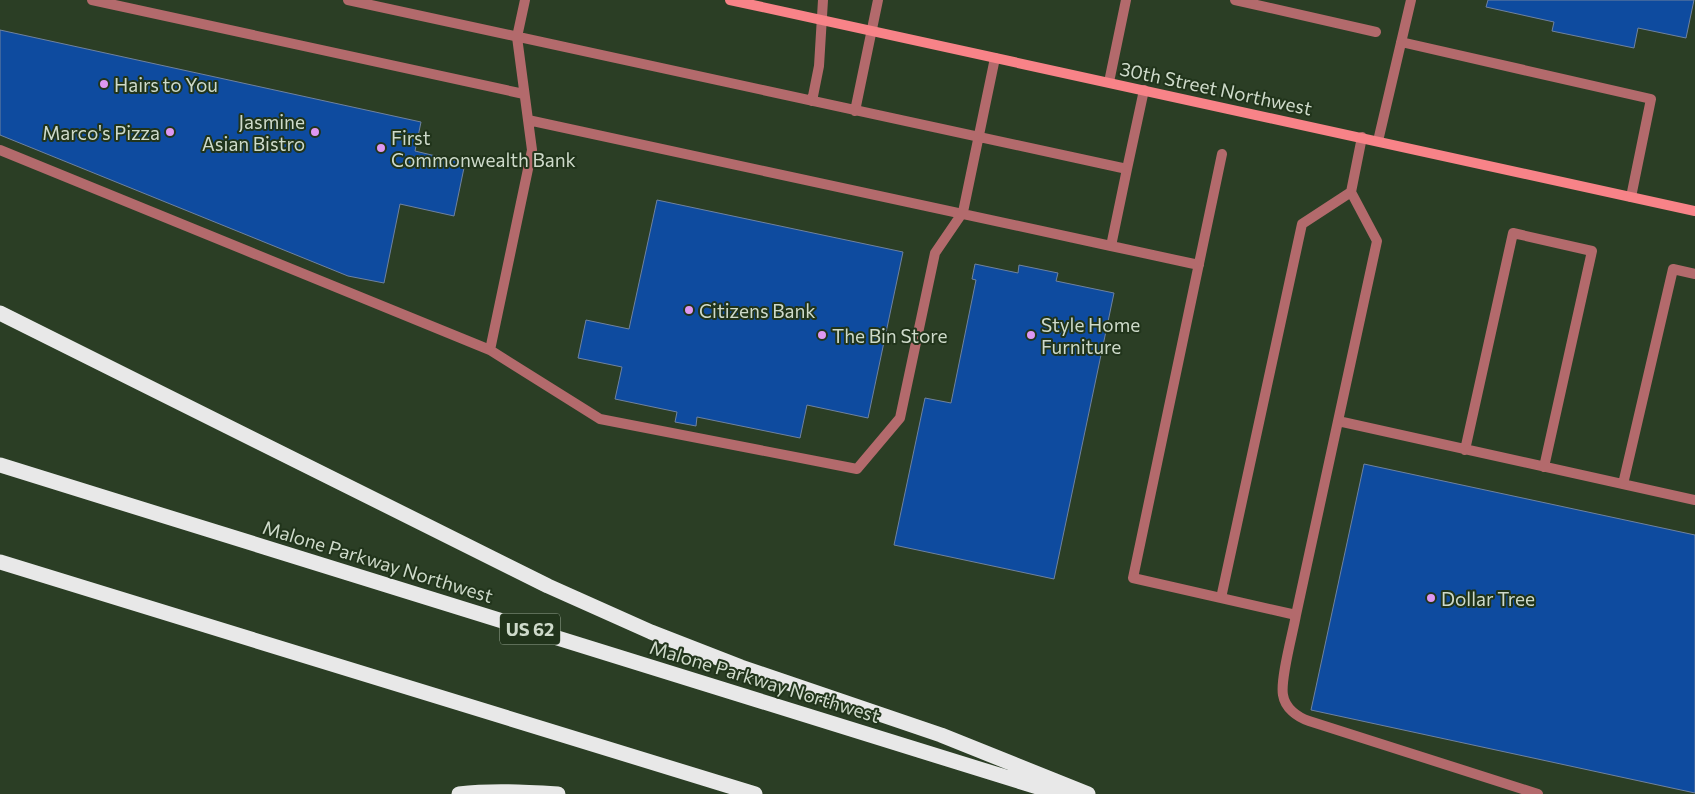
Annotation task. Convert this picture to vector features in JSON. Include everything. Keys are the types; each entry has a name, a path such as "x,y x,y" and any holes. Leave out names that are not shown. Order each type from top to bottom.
{"highway":[{"path":"0,313 548,586 650,632 749,670 941,735 1088,794"},
{"name":"Malone Parkway Northwest","path":"0,465 1060,794"},
{"path":"0,562 755,794"},
{"path":"459,794 475,792 558,794"}],"main road":[{"name":"30th Street Northwest","path":"730,0 1695,211"}],"lane":[{"path":"92,0 524,94"},
{"path":"348,0 1127,169"},
{"path":"490,350 532,150 517,37 525,0"},
{"path":"812,101 819,66 823,0"},
{"path":"855,111 878,0"},
{"path":"1109,82 1126,0"},
{"path":"1235,0 1247,1 1376,32"},
{"path":"1378,141 1411,0"},
{"path":"1401,42 1651,98 1631,197"},
{"path":"0,150 490,350 600,419 857,469 900,418 934,253 963,212 995,58"},
{"path":"1111,246 1144,90"},
{"path":"528,120 963,212 1199,265"},
{"path":"1362,137 1351,192 1377,241 1296,615 1282,689 1285,701 1297,715 1318,724 1538,794"},
{"path":"1222,154 1133,578 1296,615"},
{"path":"1221,598 1302,224 1351,192"},
{"path":"1465,450 1513,233 1592,251 1544,467"},
{"path":"1624,484 1672,269 1695,274"},
{"path":"1338,421 1695,500"}],"building":[{"path":"1488,0 1694,0 1686,38 1638,28 1634,48 1552,31 1554,22 1486,7"},
{"path":"0,30 421,122 415,151 465,163 454,216 400,204 384,283 348,276 0,135"},
{"path":"657,200 903,252 868,418 807,405 800,438 697,417 696,426 675,422 677,412 615,399 622,367 578,358 586,320 629,329"},
{"path":"975,264 1018,273 1019,265 1058,273 1056,281 1114,293 1054,579 894,545 925,398 951,403 976,280 972,279"},
{"path":"1364,464 1695,535 1695,793 1311,710"}],"place":[{"name":"Hairs to You","path":"104,84"},
{"name":"Marco's Pizza","path":"170,132"},
{"name":"Jasmine Asian Bistro","path":"315,132"},
{"name":"First Commonwealth Bank","path":"381,148"},
{"name":"Citizens Bank","path":"689,310"},
{"name":"The Bin Store","path":"822,335"},
{"name":"Style Home Furniture","path":"1031,335"},
{"name":"Dollar Tree","path":"1431,598"}]}
